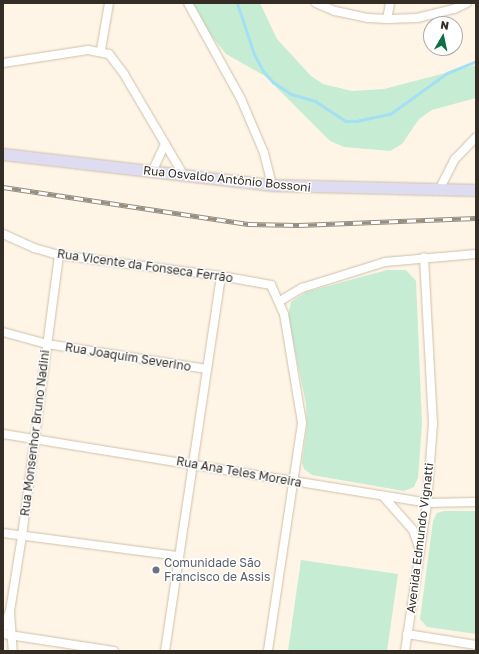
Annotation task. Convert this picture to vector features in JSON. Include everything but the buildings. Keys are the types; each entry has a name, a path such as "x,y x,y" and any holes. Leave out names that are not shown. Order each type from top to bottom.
{"street":[{"path":"101,50 109,3"},
{"path":"188,3 242,99 264,153 272,186"},
{"path":"316,3 335,11 367,18 388,19 417,18 454,9 466,3"},
{"path":"388,19 390,3"},
{"path":"3,63 88,50 101,50 108,54 124,74 184,176"},
{"path":"439,190 455,159 476,137"},
{"path":"152,172 165,144"},
{"name":"Rua Osvaldo Antônio Bossoni","path":"3,154 272,186 476,190"},
{"name":"Rua Vicente da Fonseca Ferrão","path":"3,234 34,248 59,255 221,276 271,285 280,302"},
{"path":"268,651 302,423 280,302 302,288 385,262 424,257 476,254"},
{"name":"Rua Monsenhor Bruno Nadini","path":"3,629 10,611 22,536 59,255"},
{"name":"Avenida Edmundo Vignatti","path":"405,651 427,503 433,424 424,257"},
{"path":"165,651 221,276"},
{"name":"Rua Joaquim Severino","path":"3,332 47,344 207,369"},
{"name":"Rua Ana Teles Moreira","path":"3,434 427,503 476,502"},
{"path":"383,496 413,530 420,548"},
{"path":"3,533 178,556"},
{"name":"Rua Monsenhor Bruno Nadini","path":"10,611 14,636 13,651"},
{"path":"3,634 114,651"},
{"path":"407,634 476,645"}],"green space":[{"path":"185,3 260,3 277,39 311,76 323,84 352,91 384,89 476,65 476,98 432,110 419,119 402,144 390,151 344,147 330,141 265,76 226,54"},
{"path":"387,270 406,270 416,281 422,424 418,478 414,487 404,491 312,475 304,469 302,463 307,426 306,404 288,317 291,302 306,292"},
{"path":"444,511 476,511 476,634 427,627 420,619 433,521 437,513"},
{"path":"301,560 398,574 387,651 288,651"}],"waterway":[{"path":"237,3 254,54 263,71 273,82 291,94 315,101 346,121 356,121 390,114 447,73 476,61"}],"railway":[{"path":"3,187 248,224 299,225 476,218"}],"place":[{"name":"Comunidade São Francisco de Assis","path":"156,570"}]}
